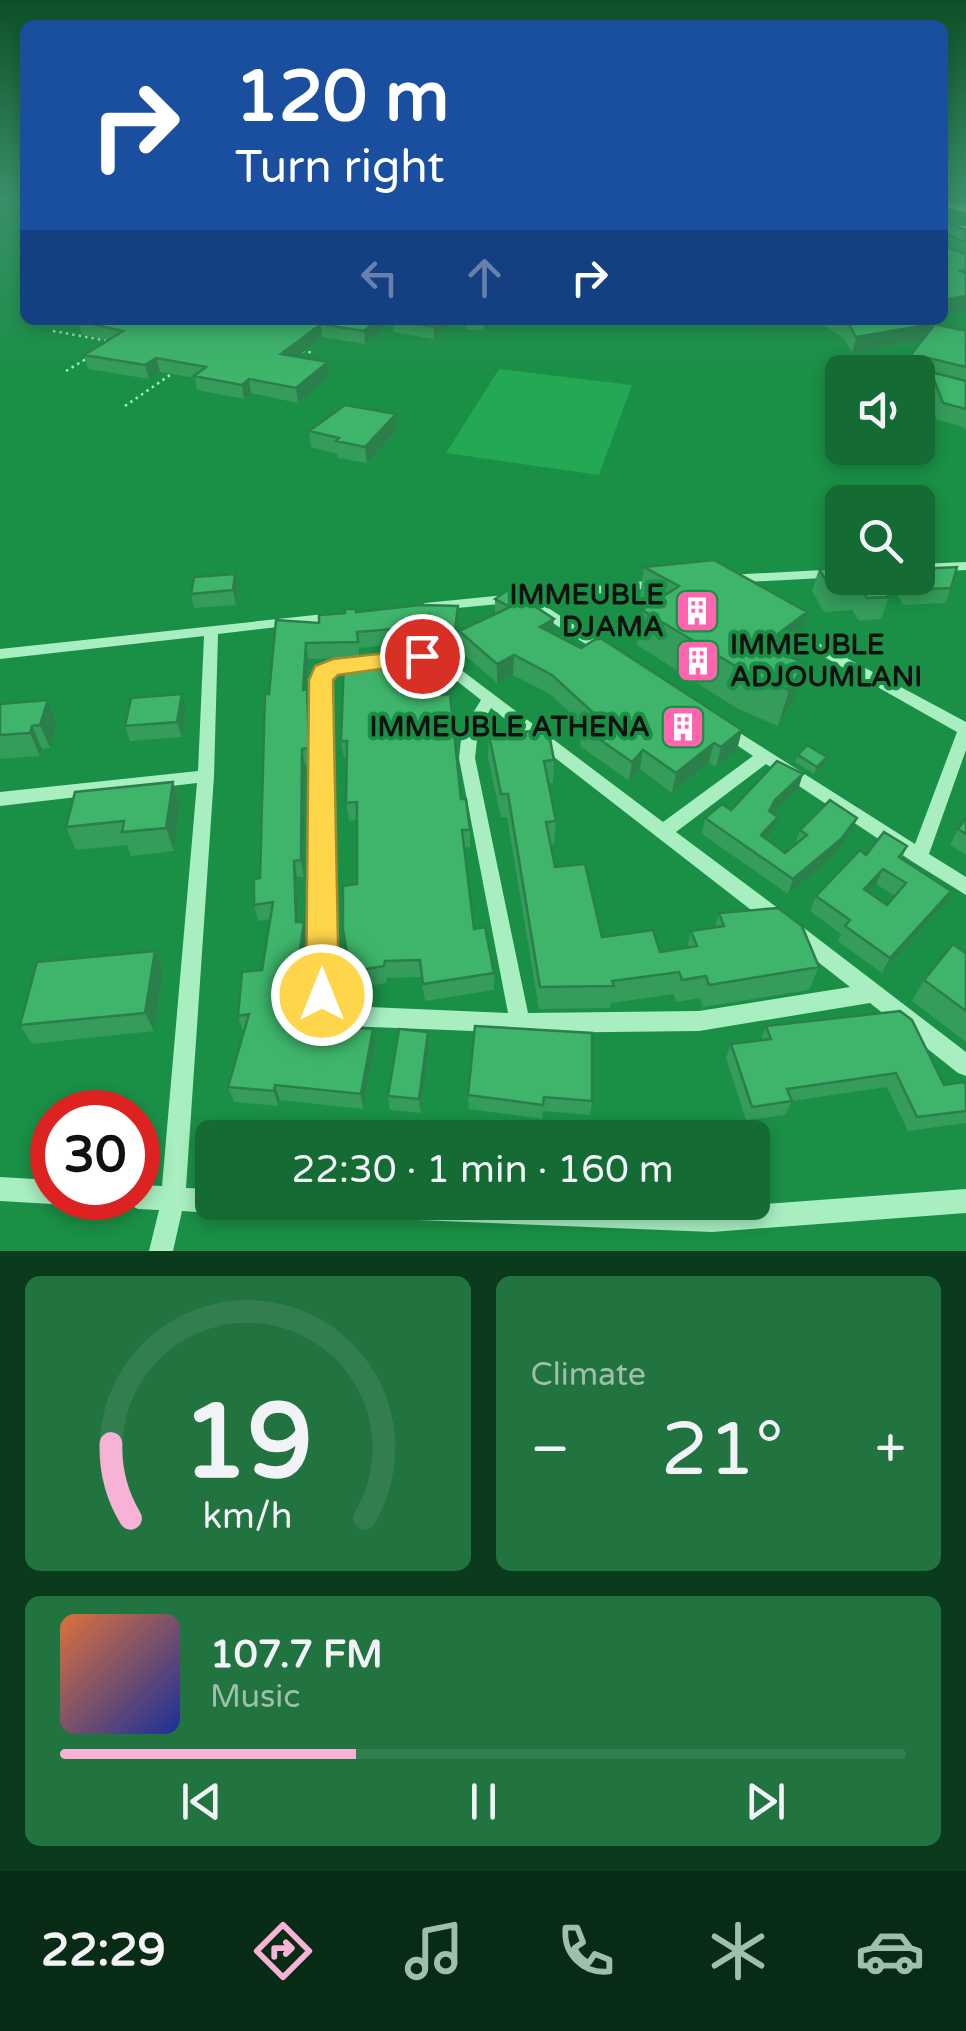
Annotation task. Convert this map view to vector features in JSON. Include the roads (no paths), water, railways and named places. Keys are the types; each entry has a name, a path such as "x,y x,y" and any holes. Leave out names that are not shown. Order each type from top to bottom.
{"street":[{"path":"934,325 966,337"},
{"path":"935,384 966,392"},
{"path":"935,567 966,566"},
{"path":"735,600 720,585 825,575"},
{"path":"405,609 665,584"},
{"path":"521,596 618,660"},
{"path":"0,654 347,616"},
{"path":"768,618 966,729 919,857"},
{"path":"161,1251 172,1199 206,776 211,631"},
{"path":"404,659 434,658 664,830 966,1065"},
{"path":"369,663 333,668 324,672 321,680 322,995 328,1011 346,1016 520,1023 699,1021 872,992"},
{"path":"488,700 470,731 467,758 520,1023"},
{"path":"716,724 966,888"},
{"path":"664,830 764,756"},
{"path":"0,799 206,776"},
{"path":"0,1189 30,1191"},
{"path":"160,1198 195,1200"},
{"path":"770,1216 966,1201"}],"place":[{"name":"IMMEUBLE DJAMA","path":"697,611"},
{"name":"IMMEUBLE ADJOUMLANI","path":"698,661"},
{"name":"IMMEUBLE ATHENA","path":"683,727"}]}
